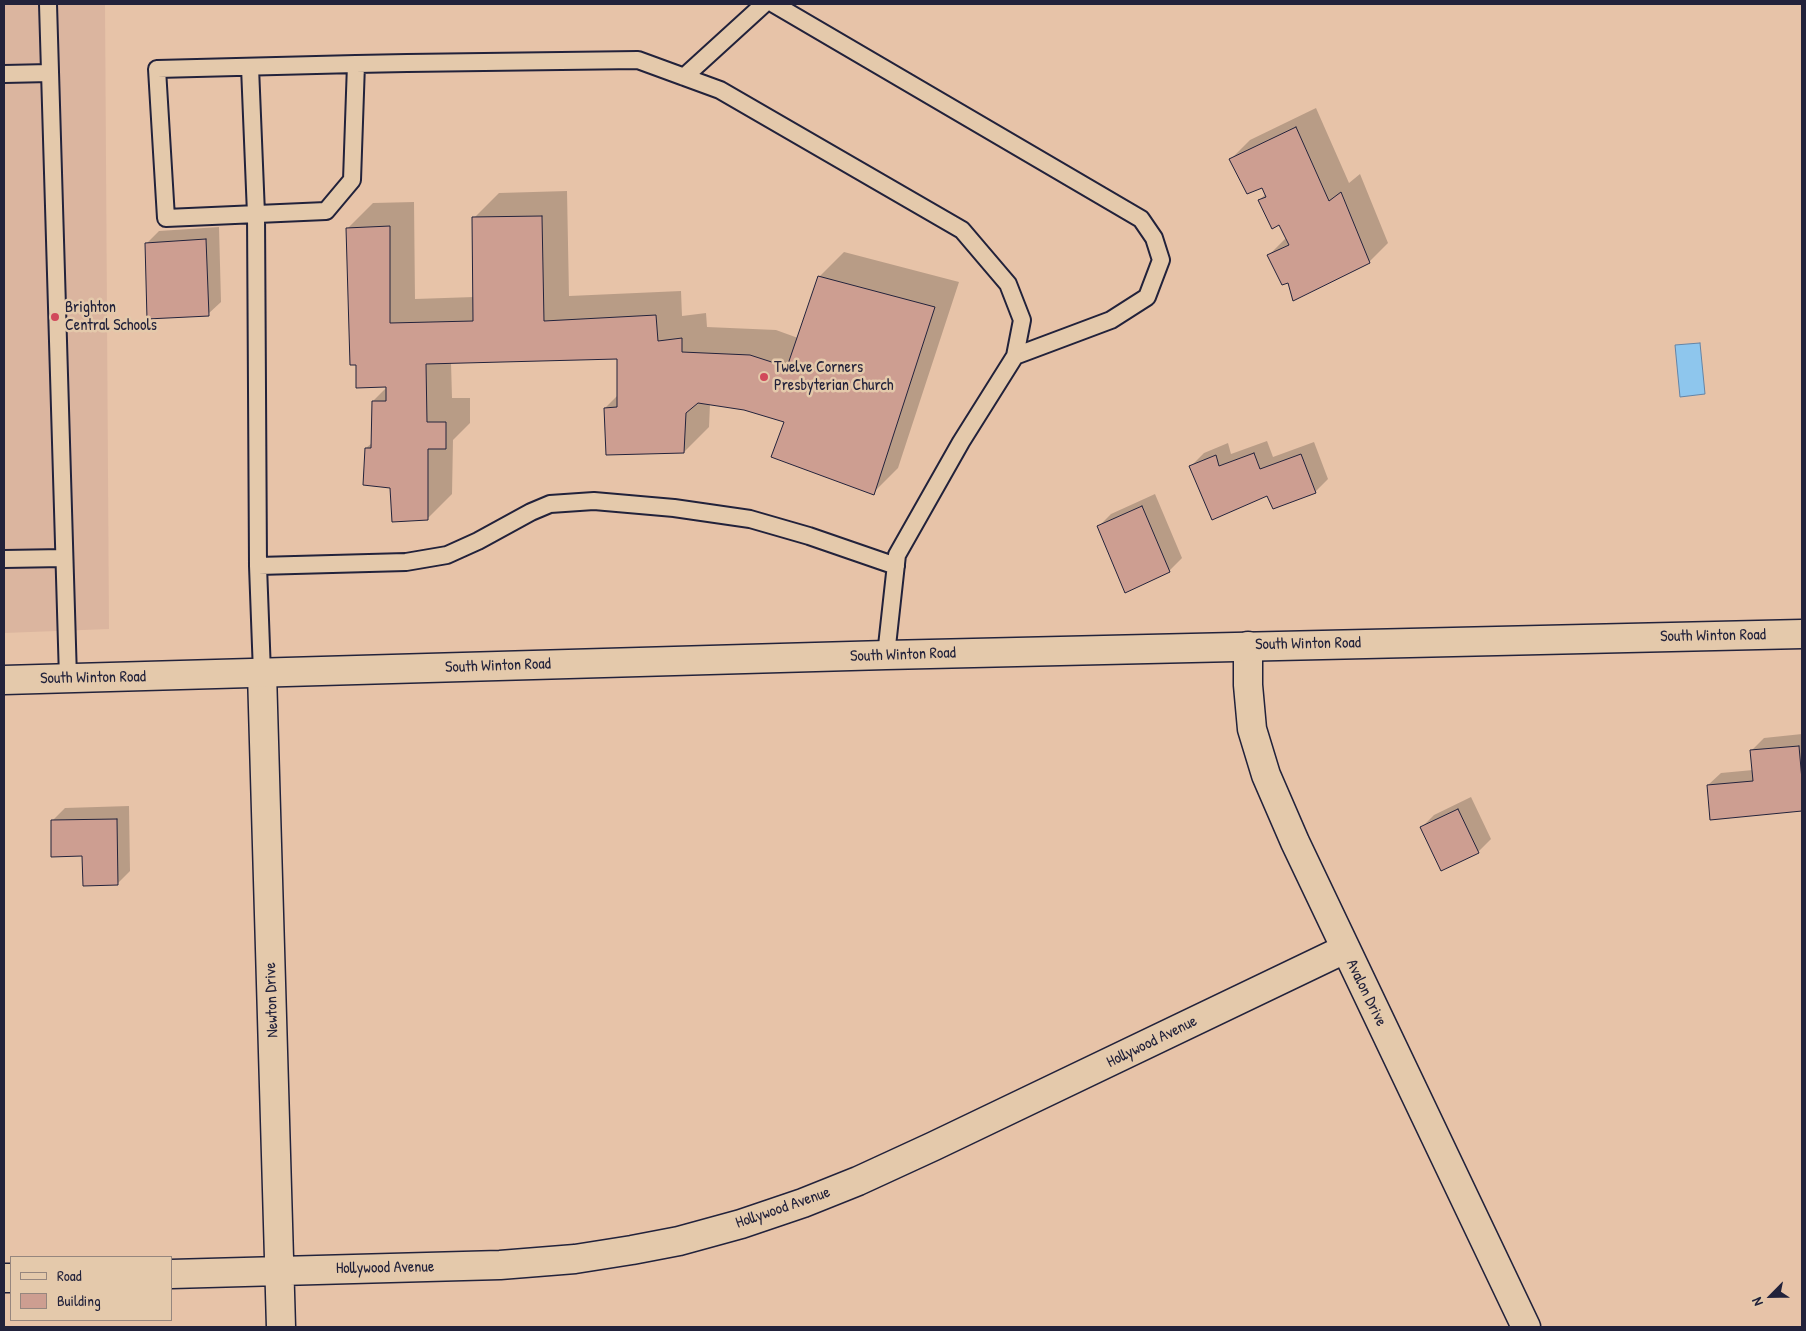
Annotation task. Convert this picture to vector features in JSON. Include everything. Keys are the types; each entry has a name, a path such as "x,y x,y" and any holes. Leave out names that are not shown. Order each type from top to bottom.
{"street":[{"name":"South Winton Road","path":"4,680 886,655 1802,634"},
{"name":"Avalon Drive","path":"1248,646 1248,684 1252,730 1266,775 1345,950 1526,1327"},
{"name":"Newton Drive","path":"262,673 282,1327"},
{"name":"Hollywood Avenue","path":"172,1274 500,1265 575,1259 679,1241 741,1224 803,1203 900,1162 1345,950"}],"lane":[{"path":"48,4 68,678"},
{"path":"684,77 764,4"},
{"path":"774,4 1141,219 1154,238 1161,260 1148,297 1111,320 1015,356"},
{"path":"356,64 352,180 326,211 166,218 157,69 356,64 638,60 720,90 962,230 1008,284 1022,320 1015,356 961,442 897,555 886,655"},
{"path":"250,67 256,214 258,566 262,673"},
{"path":"4,74 50,73"},
{"path":"258,566 406,562 447,555 550,504 594,500 674,508 750,519 810,536 896,566"},
{"path":"4,559 64,558"}],"shaded area":[{"name":"Brighton Central Schools","path":"4,4 105,4 109,629 4,633"}],"water":[{"path":"1700,343 1705,394 1680,397 1675,345"}],"building":[{"path":"1296,127 1329,201 1341,192 1370,263 1293,301 1288,283 1282,285 1267,255 1289,245 1279,225 1272,229 1258,200 1266,197 1262,188 1247,194 1229,159"},
{"name":"Twelve Corners Presbyterian Church","path":"542,216 544,321 656,315 658,341 682,338 682,352 750,355 787,367 818,276 935,307 874,495 771,457 784,422 744,410 698,403 686,413 684,453 606,455 604,408 617,407 617,359 426,364 427,422 446,422 446,449 428,449 428,520 392,522 390,488 363,485 365,448 371,448 372,401 386,401 386,387 356,388 356,365 350,365 346,228 390,226 390,323 473,321 472,217"},
{"path":"206,239 209,316 147,319 145,243"},
{"path":"1254,453 1260,469 1301,454 1316,493 1273,509 1267,496 1212,520 1189,466 1216,455 1219,466"},
{"path":"1142,506 1170,572 1125,593 1097,526"},
{"path":"1799,746 1802,811 1710,820 1707,785 1753,781 1750,750"},
{"path":"1458,809 1479,853 1441,871 1420,827"},
{"path":"117,819 118,885 83,886 82,856 51,857 51,820"}],"place":[{"name":"Brighton Central Schools","path":"55,317"},
{"name":"Twelve Corners Presbyterian Church","path":"764,377"}]}
